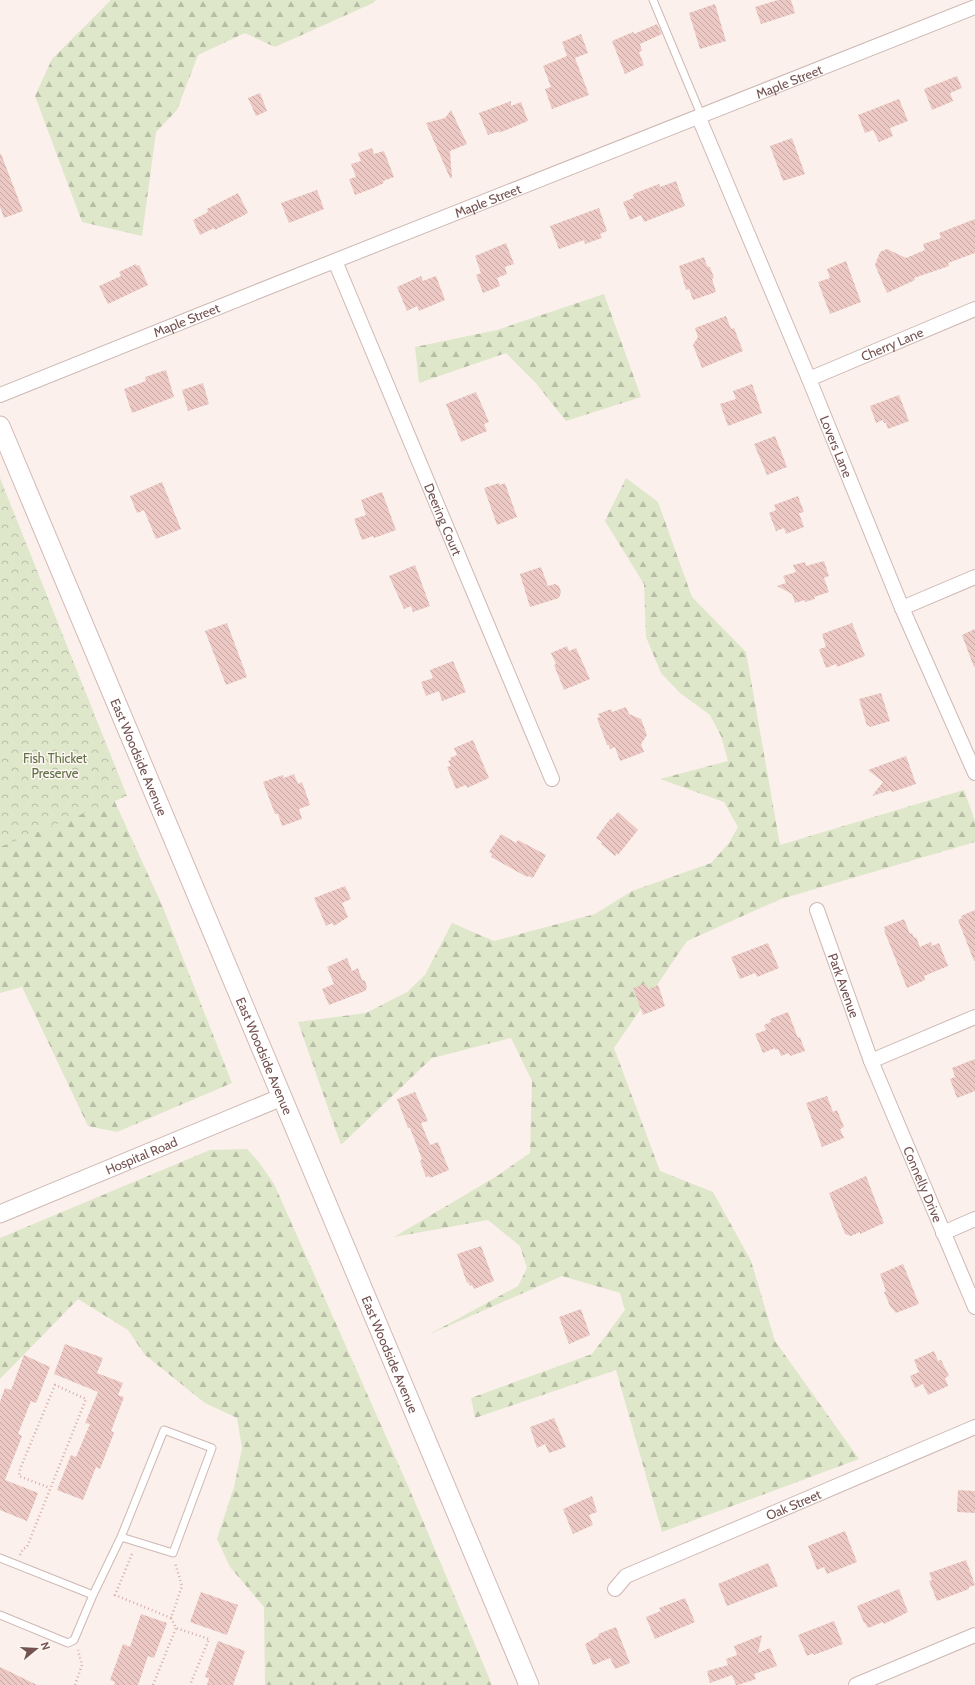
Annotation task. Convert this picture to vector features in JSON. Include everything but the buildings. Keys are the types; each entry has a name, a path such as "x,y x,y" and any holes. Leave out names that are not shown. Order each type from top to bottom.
{"main road":[{"name":"East Woodside Avenue","path":"0,426 529,1685"}],"street":[{"name":"Maple Street","path":"0,395 335,261 701,118 975,7"},
{"name":"Lovers Lane","path":"701,118 902,608 975,773"},
{"name":"Deering Court","path":"335,261 552,779"},
{"name":"Cherry Lane","path":"809,379 975,309"},
{"path":"902,608 975,577"},
{"name":"Park Avenue","path":"817,910 871,1061"},
{"path":"871,1061 975,1017"},
{"name":"Connelly Drive","path":"871,1061 975,1307"},
{"name":"Hospital Road","path":"0,1214 282,1096"},
{"path":"943,1233 975,1219"},
{"name":"Oak Street","path":"615,1589 626,1576 975,1427"},
{"path":"856,1685 975,1635"}],"lane":[{"path":"653,0 701,118"},
{"path":"0,1615 68,1643 74,1640 93,1595 121,1537 164,1430 212,1448 173,1553 121,1537"},
{"path":"0,1558 93,1595"}],"path":[{"path":"16,1564 23,1550 27,1547 86,1399 55,1385 20,1468 19,1476 50,1488"},
{"path":"171,1618 182,1586 173,1553"},
{"path":"132,1554 115,1595 171,1618 176,1628 209,1639 190,1685"},
{"path":"154,1685 176,1628"},
{"path":"74,1640 82,1665 75,1685"}],"green space":[{"path":"111,0 376,0 373,3 275,47 245,33 198,55 177,110 156,132 142,236 82,222 35,96 52,59"},
{"path":"604,294 641,397 566,421 535,382 506,353 419,383 415,347 497,330"},
{"name":"Fish Thicket Preserve","path":"0,478 127,796 0,847"},
{"path":"626,478 658,502 692,597 746,652 780,845 964,790 975,821 975,842 781,899 687,941 614,1048 660,1171 713,1192 751,1261 775,1341 859,1459 662,1532 616,1370 475,1418 471,1398 592,1354 625,1310 620,1293 562,1276 430,1334 518,1286 527,1268 520,1246 488,1220 394,1237 497,1176 530,1153 532,1081 511,1038 432,1058 341,1145 298,1022 366,1013 407,992 425,975 452,923 494,941 595,914 632,891 711,863 729,843 738,827 724,802 660,779 728,761 721,736 710,715 680,693 661,673 646,637 644,584 605,521"},
{"path":"0,523 109,789 162,905 232,1083 117,1132 88,1126 22,987 0,993"},
{"path":"247,1149 258,1161 274,1184 412,1495 492,1685 265,1685 264,1607 230,1567 217,1539 234,1487 242,1448 237,1418 205,1403 145,1355 128,1330 78,1299 0,1379 0,1238 210,1150"}]}
